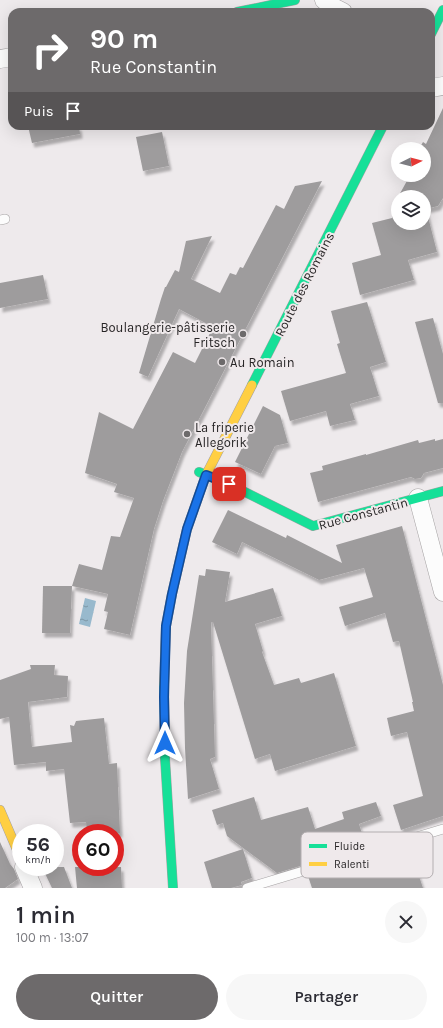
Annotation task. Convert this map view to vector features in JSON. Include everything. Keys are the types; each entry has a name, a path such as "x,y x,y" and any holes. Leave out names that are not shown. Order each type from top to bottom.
{"main road":[{"path":"256,8 295,0"},
{"path":"435,26 443,10"},
{"name":"Route des Romains","path":"173,888 165,758 164,697 166,626 187,529 203,473 332,228 381,130"},
{"name":"Rue Constantin","path":"203,473 229,484 313,526 443,491"},
{"path":"0,810 12,839"}],"street":[{"path":"324,0 335,8"},
{"path":"418,498 443,592"},
{"path":"28,876 33,888"}],"lane":[{"path":"433,832 443,829"},
{"path":"247,888 301,872"}],"water":[{"path":"85,598 96,601 90,627 79,624"}],"building":[{"path":"443,108 443,198 438,206 431,208 431,190 402,190 406,182 431,182 431,142 427,142 433,130 435,130 435,125"},
{"path":"29,130 80,130 80,134 32,143"},
{"path":"162,132 169,166 143,171 136,137"},
{"path":"322,181 182,452 154,529 130,635 104,629 108,612 104,611 108,594 72,586 79,564 102,570 111,536 120,537 134,498 114,492 117,484 85,473 99,412 133,429 173,352 195,363 213,327 179,309 148,377 139,373 165,287 175,270 179,272 186,241 212,236 191,279 220,293 230,273 236,275 240,267 243,268 276,205 284,209 295,186"},
{"path":"391,218 391,230 431,230 431,229 437,252 408,260 414,280 360,295 352,263 381,255 372,223"},
{"path":"43,275 48,299 0,308 0,283"},
{"path":"367,302 386,362 370,367 379,396 350,404 355,420 330,426 326,411 290,421 281,391 346,373 337,344 340,343 331,311"},
{"path":"433,318 443,354 443,403 438,403 415,322"},
{"path":"263,406 280,415 288,443 275,446 261,474 235,462"},
{"path":"435,439 435,441 443,439 443,468 424,473 421,478 415,479 411,477 318,502 310,473 323,470 322,466 418,440 419,443"},
{"path":"228,510 286,538 287,535 342,563 336,545 402,526 443,685 443,816 401,830 393,805 423,796 407,732 391,736 387,718 414,711 413,702 399,641 393,642 385,613 345,626 339,607 373,597 364,568 319,580 242,542 237,554 212,542"},
{"path":"206,569 230,572 225,602 273,588 282,616 255,624 263,651 262,652 274,685 299,678 301,683 334,673 356,746 275,771 270,754 255,759 213,622 211,622 215,757 210,759 219,789 188,799 184,703 187,651 199,575 205,576"},
{"path":"43,586 72,586 70,633 42,633"},
{"path":"30,665 55,665 54,675 68,676 67,697 28,702 32,747 72,742 70,725 74,726 76,721 104,718 109,764 117,763 120,824 86,824 86,822 70,823 64,769 46,771 46,762 14,765 9,717 0,719 0,680 31,669"},
{"path":"254,797 261,820 308,807 315,829 344,819 342,812 376,802 381,816 359,824 362,832 301,832 301,866 277,873 227,836 223,823 217,825 212,810"},
{"path":"0,842 12,866 12,876 17,876 18,879 5,888 0,888"},
{"path":"243,849 252,878 241,882 242,885 231,888 212,888 204,862"},
{"path":"64,867 72,888 52,888 46,876 64,876"},
{"path":"76,876 121,876 122,888 77,888"},
{"path":"309,878 420,878 423,888 312,888"}],"traffic: fast":[{"path":"256,8 295,0"},
{"path":"435,26 443,10"},
{"path":"252,385 381,130"},
{"path":"199,472 229,484 313,526 443,491"},
{"path":"164,684 165,758 173,888"}],"traffic: slow":[{"path":"164,684 166,626 187,529 206,475 252,385"},
{"path":"0,810 12,838"}],"place":[{"name":"Boulangerie-pâtisserie Fritsch","path":"243,334"},
{"name":"Au Romain","path":"222,362"},
{"name":"La friperie Allegorik","path":"187,434"}],"route":[{"path":"165,743 164,697 166,626 180,557 187,529 206,475 229,484"}]}
